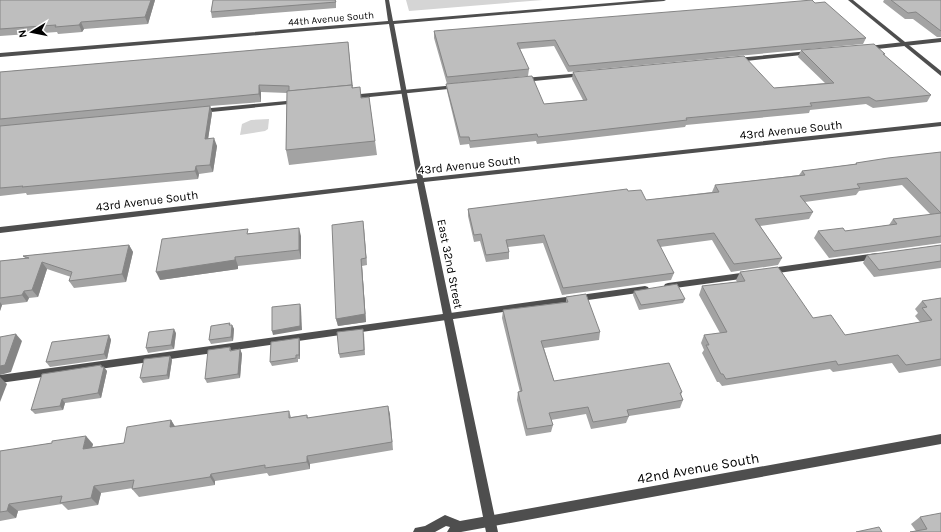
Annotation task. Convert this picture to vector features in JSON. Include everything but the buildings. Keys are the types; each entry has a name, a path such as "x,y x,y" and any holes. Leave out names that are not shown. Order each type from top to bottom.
{"street":[{"name":"East 32nd Street","path":"387,0 420,181 447,317 485,489 491,526"},
{"name":"44th Avenue South","path":"0,55 664,0"},
{"path":"850,0 941,74"},
{"path":"863,48 941,40"},
{"path":"728,61 816,53"},
{"path":"514,81 586,74"},
{"path":"344,97 459,86"},
{"path":"195,112 305,101"},
{"name":"43rd Avenue South","path":"0,230 420,181 941,124"},
{"path":"0,380 886,255"},
{"name":"42nd Avenue South","path":"425,532 445,520 456,529 491,526 941,439"}],"shaded area":[{"path":"406,0 543,0 409,11"},
{"path":"269,119 268,129 265,131 240,135 242,124 251,120"}]}
